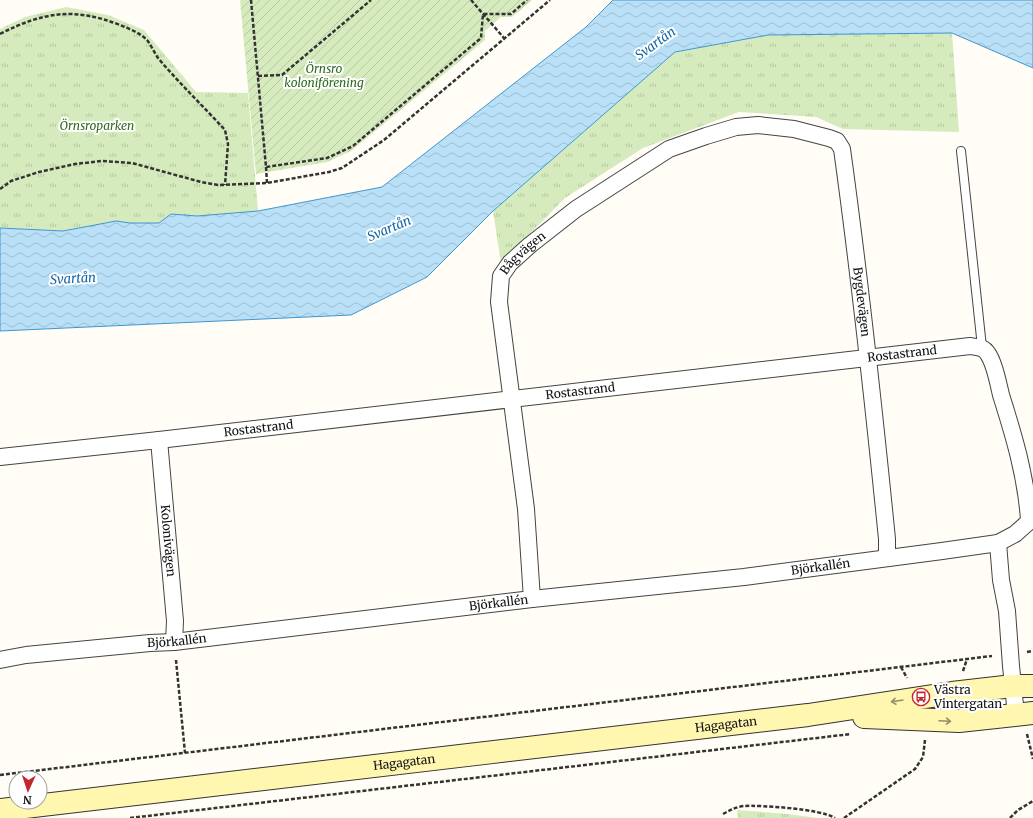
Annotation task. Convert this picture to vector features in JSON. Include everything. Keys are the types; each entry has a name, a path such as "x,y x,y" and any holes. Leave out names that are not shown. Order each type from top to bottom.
{"street":[{"name":"Bågvägen","path":"532,599 526,509 499,302 501,276 510,263 530,245 576,209 669,149 736,127 758,125 794,129 829,138 838,143"},
{"name":"Bygdevägen","path":"838,143 842,149 844,157 858,261 886,531 887,558"},
{"name":"Rostastrand","path":"0,457 159,440 869,357 970,346 982,347"},
{"path":"982,347 988,354 994,369 1016,446 1028,494 1031,519"},
{"name":"Kolonivägen","path":"159,440 175,621 174,642"},
{"name":"Björkallén","path":"0,660 34,654 174,642 532,599 744,577 998,543 1015,534 1031,519"},
{"path":"998,543 1001,580 1007,611 1010,654 1023,686 1024,724"},
{"name":"Hagagatan","path":"0,810 808,715 952,693 1023,686"},
{"name":"Hagagatan","path":"808,715 886,717 1024,724"}],"lane":[{"path":"961,152 982,347"}],"path":[{"path":"251,0 267,183"},
{"path":"258,76 282,75 371,0"},
{"path":"471,0 504,38"},
{"path":"483,14 511,14 527,0"},
{"path":"0,189 11,181 39,172 75,164 102,161 132,163 201,182 225,185 267,183 329,172 342,168 384,140 550,0"},
{"path":"0,34 20,24 57,14 77,14 104,19 136,32 147,40 157,57 225,130 228,144 225,185"},
{"path":"266,167 327,158 353,146 481,38 483,14"},
{"path":"174,642 185,753"},
{"path":"0,775 1033,651"},
{"path":"961,677 967,659"},
{"path":"901,667 909,682"},
{"path":"1024,724 1033,732"},
{"path":"1024,724 1033,758"},
{"path":"130,818 855,734"},
{"path":"844,818 915,769 923,757 925,736"},
{"path":"1010,818 1018,810 1033,801"},
{"path":"723,814 743,806 776,807 820,812 831,815 835,818"}],"green space":[{"name":"Örnsro koloniförening","path":"240,0 532,0 512,17 501,17 485,31 485,40 351,151 327,162 256,174"},
{"name":"Örnsroparken","path":"66,7 108,15 144,30 196,92 248,93 258,211 197,216 171,214 159,223 130,223 116,221 63,231 0,228 0,29 25,17"},
{"path":"952,33 959,132 843,129 816,117 739,112 643,148 565,198 501,263 493,211 675,52 768,35"},
{"path":"737,810 788,814 817,818 738,818"}],"water":[{"name":"Svartån","path":"613,0 1033,0 1033,68 952,33 768,35 675,52 493,211 427,277 351,315 0,331 0,228 63,231 116,221 130,223 159,223 171,214 197,216 258,211 382,187 586,27"}],"place":[{"name":"Västra Vintergatan","path":"921,697"}]}
